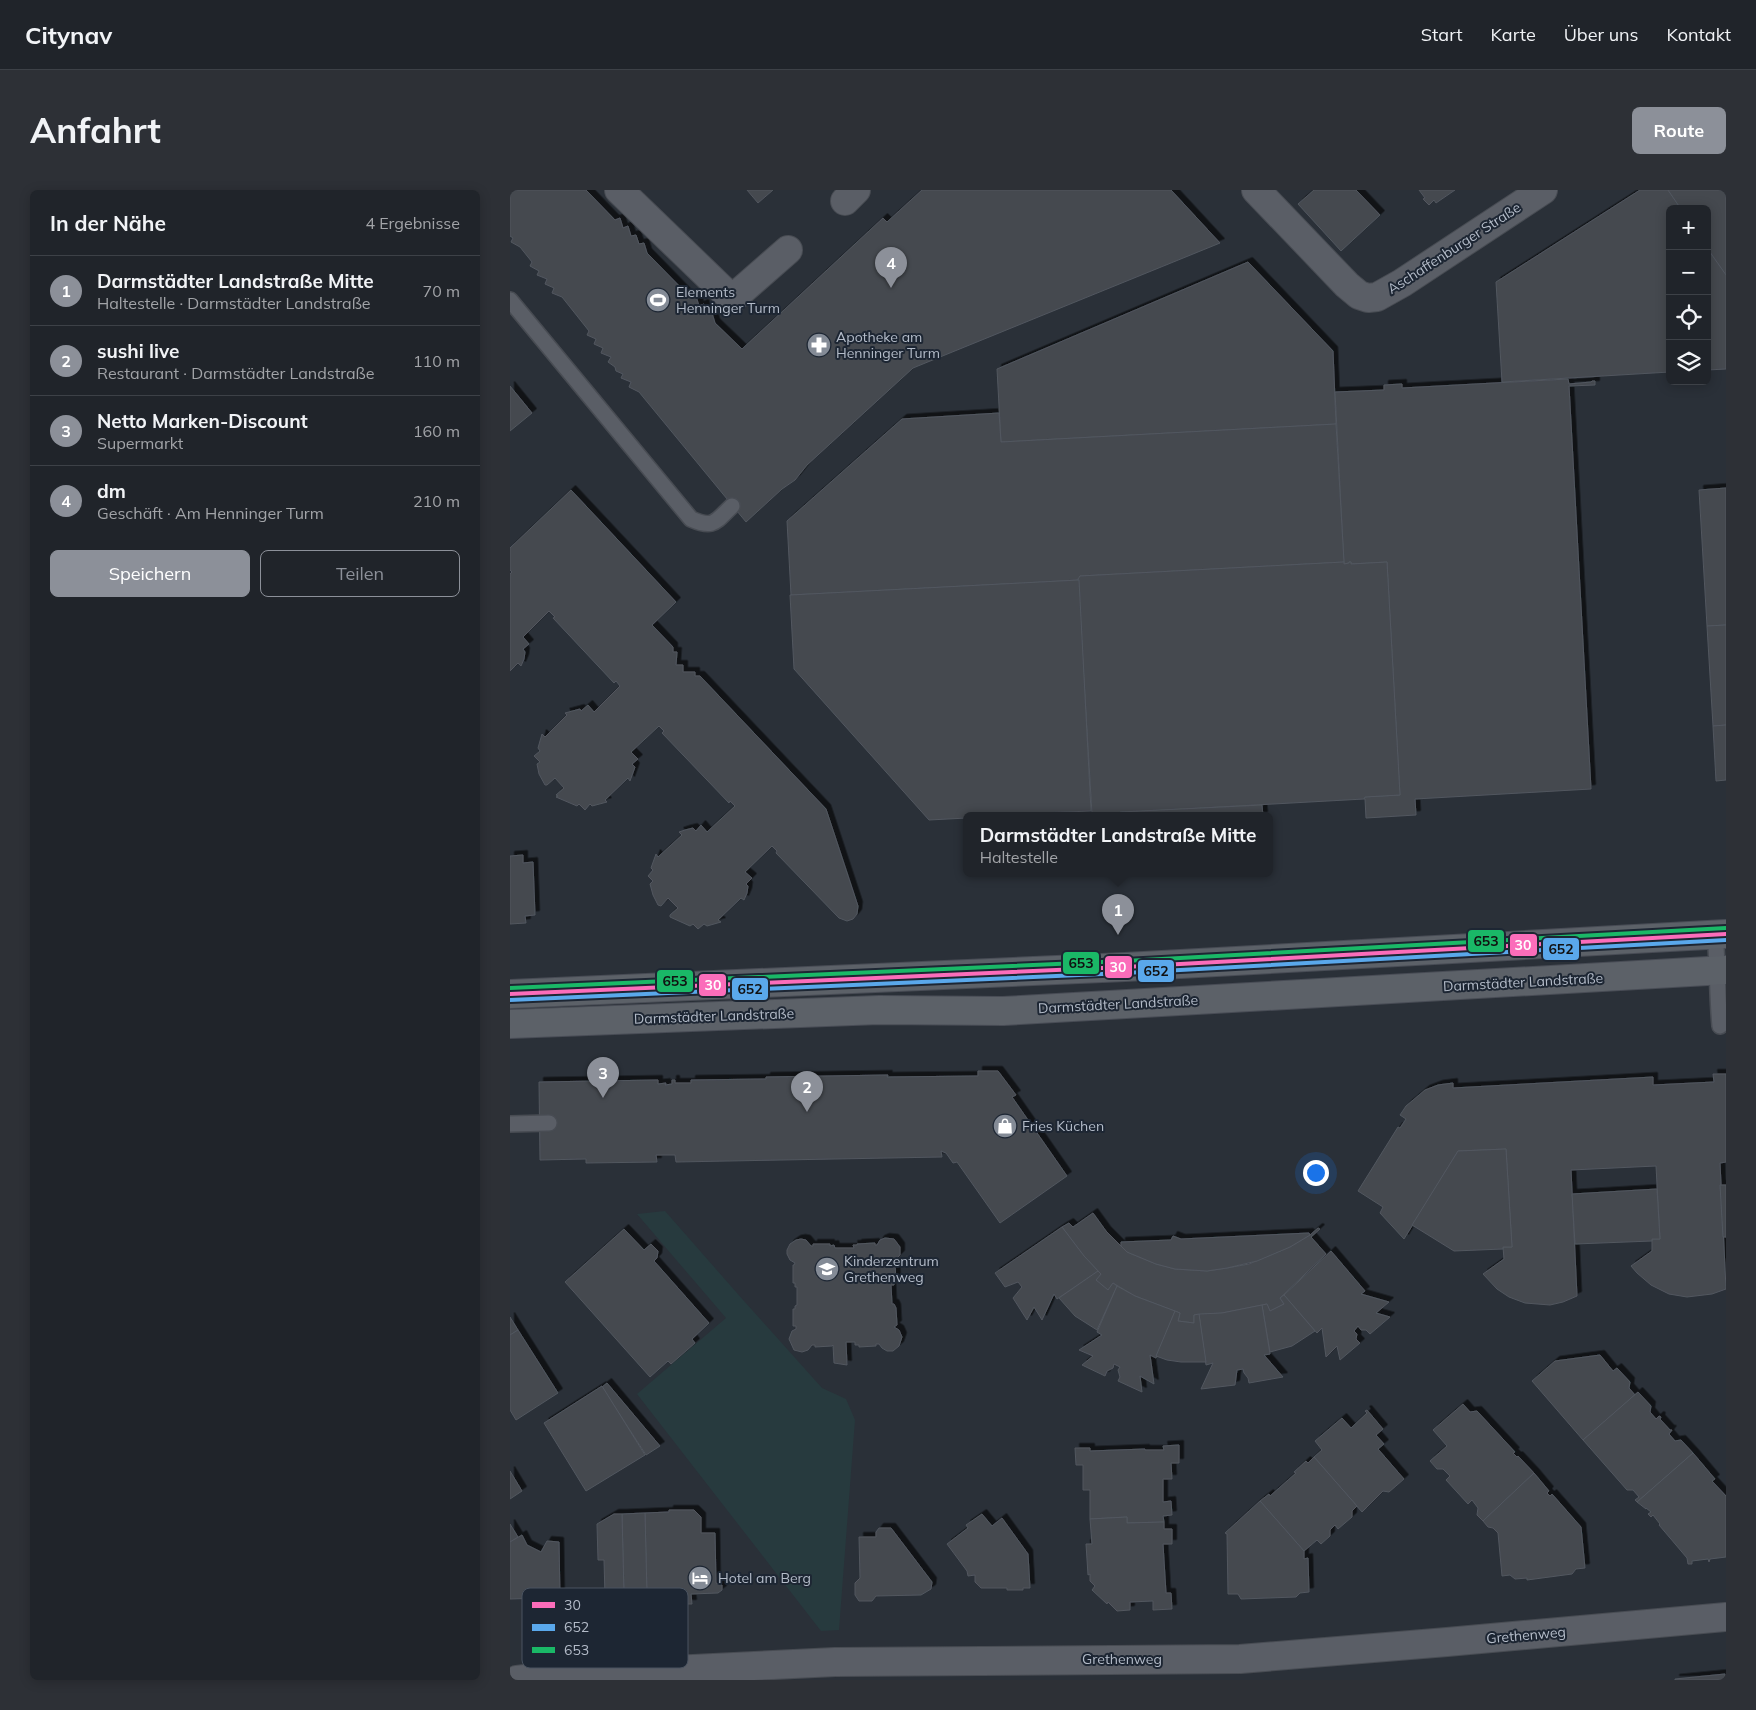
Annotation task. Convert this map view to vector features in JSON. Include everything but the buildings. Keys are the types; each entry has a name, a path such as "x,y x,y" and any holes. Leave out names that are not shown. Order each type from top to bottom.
{"main road":[{"path":"510,994 1116,967 1720,934"},
{"name":"Darmstädter Landstraße","path":"510,1024 879,1010 1003,1011 1722,971"}],"street":[{"path":"619,190 732,299 788,250"},
{"name":"Aschaffenburger Straße","path":"1256,190 1347,285 1359,295 1373,298 1402,283 1543,190"},
{"name":"Grethenweg","path":"518,1680 550,1676 835,1662 1240,1659 1726,1617"}],"lane":[{"path":"510,300 691,519 705,525 715,522 732,506"},
{"path":"1720,934 1722,971 1718,998 1720,1026"},
{"path":"510,1124 549,1123"}],"green space":[{"path":"665,1211 822,1388 846,1399 855,1420 839,1630 821,1631 637,1394 726,1318 637,1214"}],"transit line":[{"name":"653","path":"510,988 1125,961 1726,928"},
{"name":"30","path":"510,994 1125,967 1726,934"},
{"name":"652","path":"510,1000 1125,973 1726,940"}],"place":[{"name":"dm","path":"891,288"},
{"name":"Elements Henninger Turm","path":"658,300"},
{"name":"Apotheke am Henninger Turm","path":"819,345"},
{"name":"Darmstädter Landstraße Mitte","path":"1118,935"},
{"name":"Netto Marken-Discount","path":"603,1098"},
{"name":"sushi live","path":"807,1112"},
{"name":"Fries Küchen","path":"1005,1126"},
{"name":"Kinderzentrum Grethenweg","path":"827,1269"},
{"name":"Hotel am Berg","path":"700,1578"}]}
